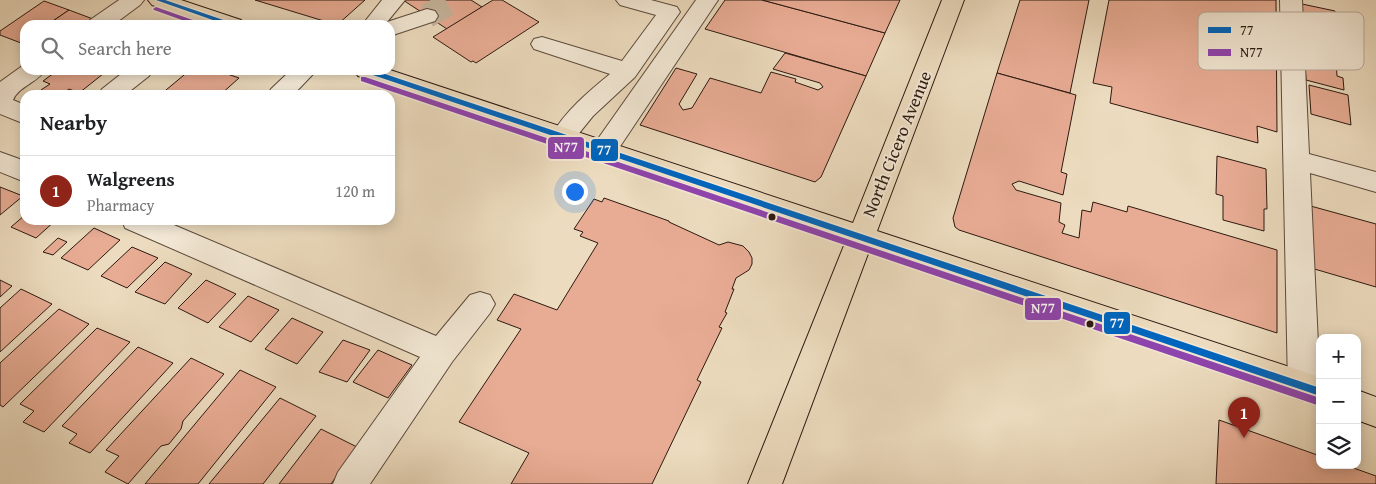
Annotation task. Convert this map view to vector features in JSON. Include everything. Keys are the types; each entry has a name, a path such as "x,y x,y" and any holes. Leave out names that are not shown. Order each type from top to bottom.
{"main road":[{"path":"159,0 201,20"},
{"name":"North Cicero Avenue","path":"765,484 953,0"},
{"path":"381,75 1312,390"},
{"path":"1361,406 1376,412"}],"lane":[{"path":"105,20 133,0"},
{"path":"377,20 394,0"},
{"path":"563,136 584,110 627,71 669,12 627,0"},
{"path":"604,150 699,2"},
{"path":"395,27 427,16"},
{"path":"542,44 627,71"},
{"path":"1293,70 1296,160 1312,390"},
{"path":"20,113 0,103 6,89 26,75"},
{"path":"116,90 135,75"},
{"path":"283,90 300,75"},
{"path":"1296,160 1376,182"},
{"path":"0,161 20,170"},
{"path":"147,225 441,352"},
{"path":"350,484 441,352 480,304"}],"building":[{"path":"255,0 365,0 343,20 321,20"},
{"path":"403,0 471,0 482,7 447,29"},
{"path":"493,0 502,0 539,22 476,63 471,62 433,37"},
{"path":"725,0 762,0 885,33 866,76 705,29"},
{"path":"762,0 900,0 885,33"},
{"path":"1020,0 1089,0 1070,93 997,73"},
{"path":"1109,0 1276,0 1276,12 1198,12 1198,70 1277,70 1277,132 1257,126 1258,143 1110,103 1112,87 1093,83"},
{"path":"44,1 69,10 54,20 20,20 20,43 0,35 0,31"},
{"path":"1302,4 1335,12 1302,12"},
{"path":"69,10 93,19 92,20 54,20"},
{"path":"785,53 866,76 821,177 815,182 640,125 676,68 697,74 679,104 683,110 692,108 710,78 761,93 771,72 796,79 795,82 818,90 823,87 820,83 773,69"},
{"path":"1305,70 1337,70 1337,76 1343,78 1344,90 1306,80"},
{"path":"997,73 1076,95 1061,172 1067,174 1063,195 1019,181 1012,184 1016,190 1061,203 1059,222 1065,225 1062,233 1079,238 1082,210 1091,212 1093,202 1127,212 1128,206 1277,250 1277,333 959,230 955,227 953,218"},
{"path":"51,75 102,75 83,90 41,90 50,84 43,81"},
{"path":"184,75 230,75 239,78 226,90 166,90"},
{"path":"1309,85 1348,95 1351,125 1311,114"},
{"path":"1217,156 1266,169 1267,209 1264,209 1264,231 1223,220 1223,196 1216,194"},
{"path":"0,187 20,195 20,198 0,215"},
{"path":"604,198 669,221 719,245 728,242 743,246 752,258 752,264 749,270 736,278 725,312 727,313 719,327 722,328 697,380 701,382 652,484 511,484 529,453 459,422 521,329 497,320 514,294 557,310 598,243 580,236 583,232 574,229 594,199 602,202"},
{"path":"1307,205 1376,224 1376,287 1311,268"},
{"path":"20,219 20,225 50,225 36,238 11,227"},
{"path":"94,228 120,240 88,270 61,258"},
{"path":"58,238 67,242 53,255 43,252"},
{"path":"132,247 158,258 127,288 101,276"},
{"path":"165,262 192,274 165,304 135,292"},
{"path":"0,280 12,286 0,297"},
{"path":"206,280 236,294 208,323 178,308"},
{"path":"21,289 52,304 0,352 0,308"},
{"path":"248,296 279,310 251,342 219,327"},
{"path":"59,309 89,324 3,407 0,405 0,363"},
{"path":"292,318 323,332 297,364 265,349"},
{"path":"97,328 130,342 44,432 23,422 34,411 20,404"},
{"path":"343,340 370,350 347,382 319,372"},
{"path":"138,347 173,363 90,453 69,443 77,434 62,426"},
{"path":"378,350 412,365 388,398 353,382"},
{"path":"191,358 224,374 183,421 181,429 169,444 161,446 128,484 105,472 119,456 106,450"},
{"path":"240,370 276,387 198,484 145,484"},
{"path":"280,398 316,416 263,484 209,484"},
{"path":"1219,420 1316,455 1316,469 1356,469 1376,476 1376,484 1216,484"},
{"path":"321,429 357,447 331,484 279,484"}],"tunnel":[{"path":"427,16 455,0"}],"transit line":[{"name":"77","path":"159,0 218,20"},
{"name":"N77","path":"156,9 188,20"},
{"name":"77","path":"381,75 1316,391"},
{"name":"N77","path":"363,79 1316,401"}],"place":[{"name":"Walgreens","path":"1244,438"}]}
